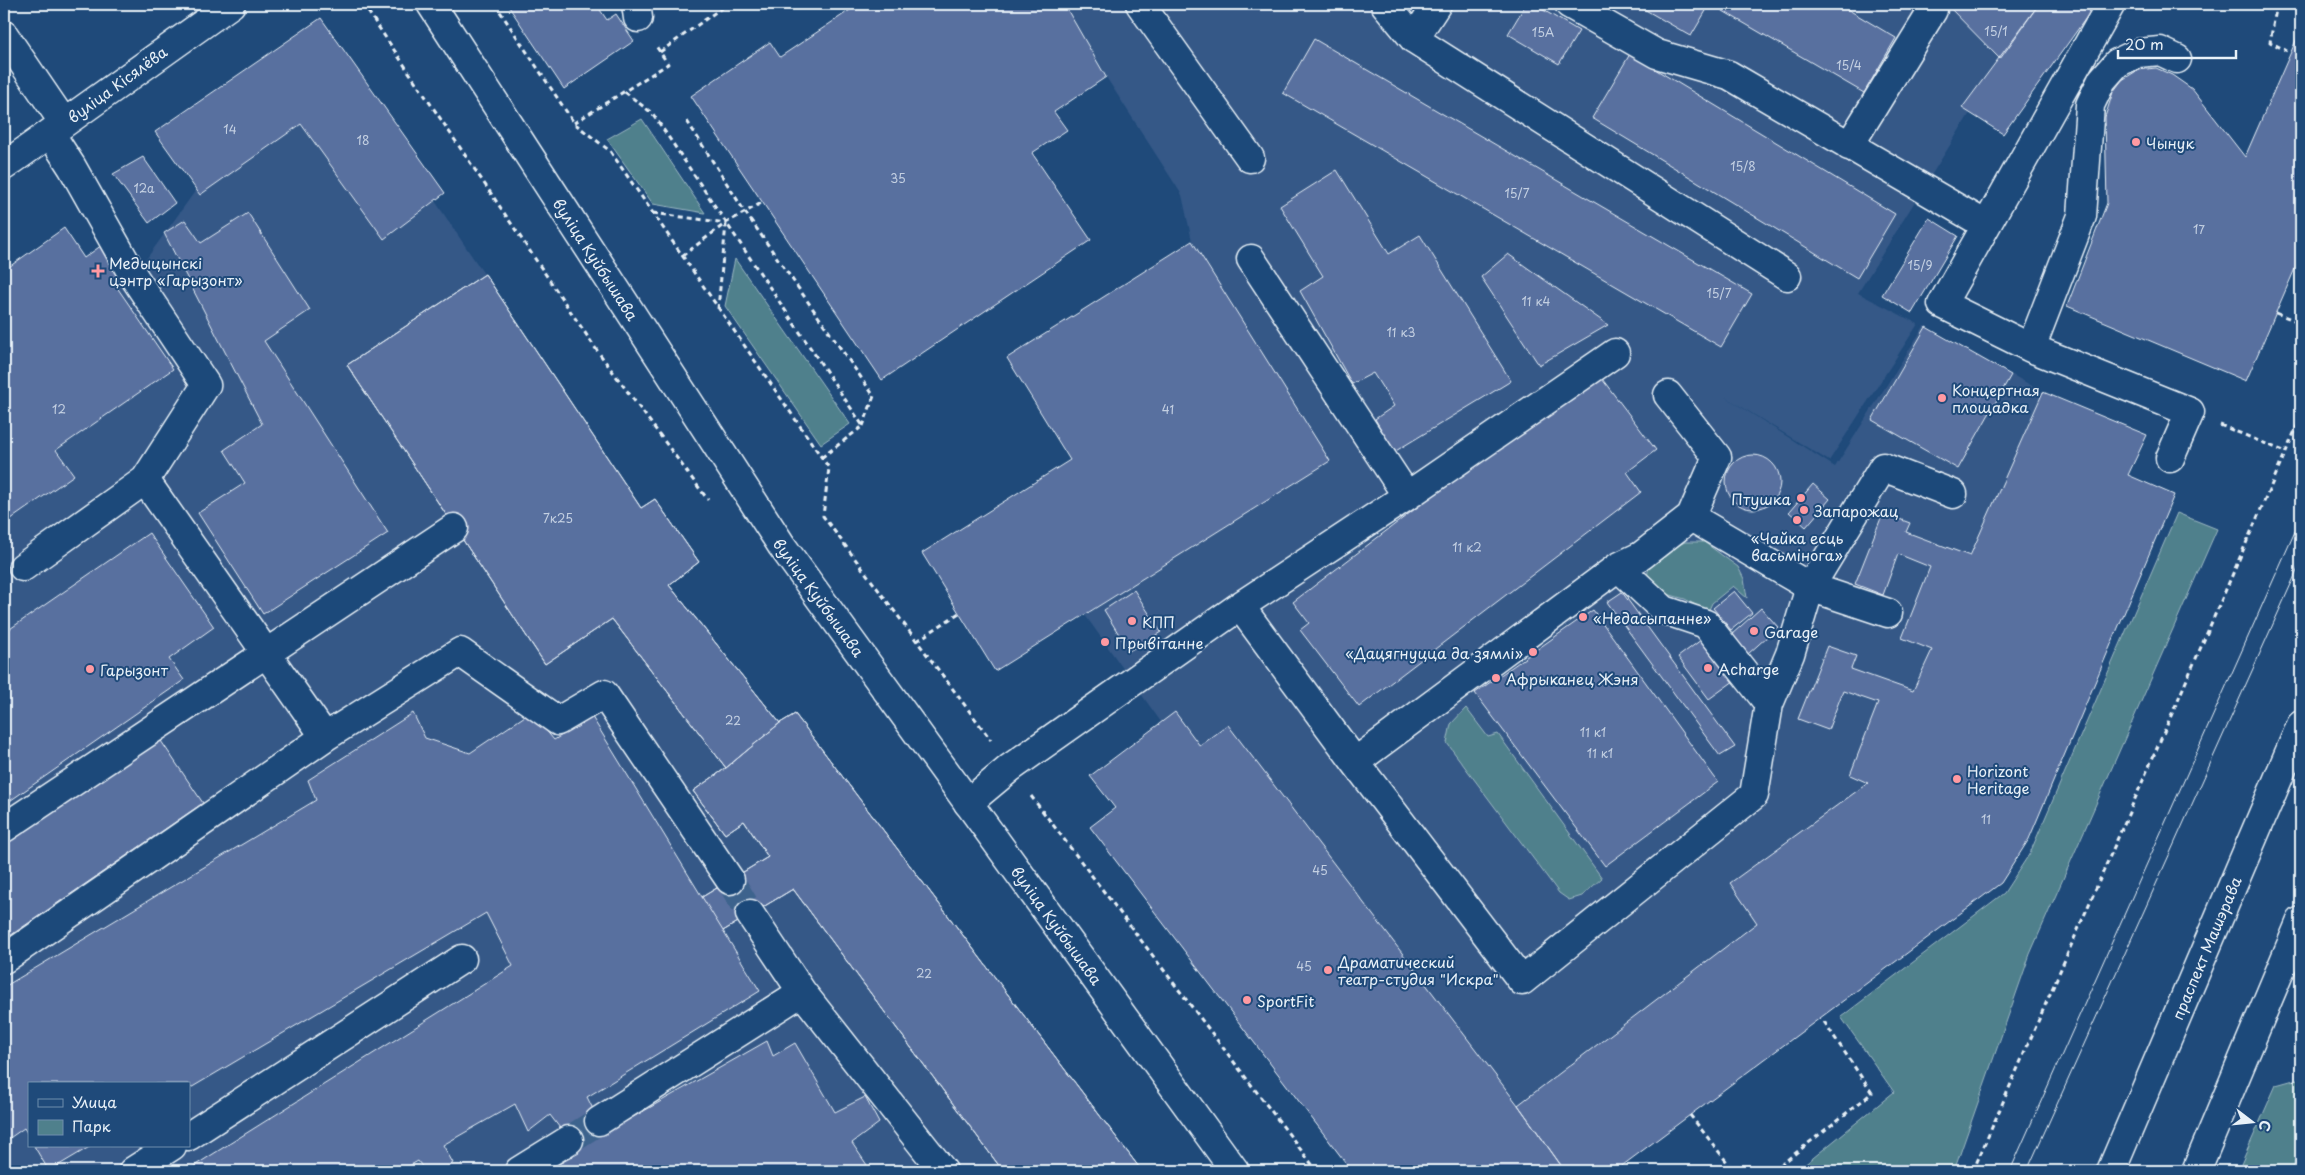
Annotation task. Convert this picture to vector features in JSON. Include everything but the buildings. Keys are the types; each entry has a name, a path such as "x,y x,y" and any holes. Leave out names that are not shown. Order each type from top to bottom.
{"main road":[{"name":"вуліца Кісялёва","path":"4,166 138,68 231,4"},
{"name":"вуліца Куйбышава","path":"430,4 782,546 1235,1171"},
{"path":"1140,4 1250,158"},
{"path":"1385,4 1414,40 1787,276"},
{"path":"1414,40 1437,4"},
{"path":"1569,4 1657,54 1729,75 1986,225"},
{"path":"1849,146 1933,10 1927,4"},
{"path":"2111,4 1942,304 2031,348 2190,412 2170,458"},
{"path":"5,38 57,128 72,167 134,277 206,385 145,480 23,567"},
{"path":"2031,348 2082,216 2090,105 2102,80 2117,64 2138,53 2160,51 2177,59"},
{"path":"1251,259 1407,496"},
{"path":"968,803 1010,768 1240,606 1407,496 1615,353"},
{"path":"1355,762 1618,567 1641,556 1691,517 1717,457 1668,395"},
{"path":"1240,606 1355,762 1522,982 1754,795 1768,704 1790,654 1810,587 1884,467 1953,494"},
{"path":"145,480 325,737"},
{"path":"1691,517 1810,587 1888,613"},
{"path":"4,828 454,528"},
{"path":"1618,567 1664,610 1706,624 1768,704"},
{"path":"4,960 325,737 460,652 558,722 604,694 730,880"},
{"name":"праспект Машэрава","path":"2111,1171 2301,725"},
{"path":"750,914 802,992 930,1167"},
{"path":"2196,1171 2301,921"},
{"path":"190,1135 462,959"},
{"path":"599,1121 802,992"},
{"path":"519,1171 569,1140"},
{"path":"133,1171 169,1148"}],"path":[{"path":"495,4 574,123 610,151 828,468 823,516 1010,768 1317,1171"},
{"path":"660,52 728,4"},
{"path":"2277,4 2270,42 2287,51"},
{"path":"574,123 668,64 637,11"},
{"path":"625,92 653,114 863,426"},
{"path":"687,121 745,212 874,396 863,426 821,458"},
{"path":"682,256 726,223 763,202"},
{"path":"652,212 726,223"},
{"path":"718,309 726,223"},
{"path":"2276,313 2301,323"},
{"path":"2190,412 2286,452"},
{"path":"1973,1171 2301,417"},
{"path":"917,641 959,613"},
{"path":"1772,1171 1872,1093 1822,1020"},
{"path":"1690,1115 1734,1171"}],"shaded area":[{"path":"1064,4 2096,4 2003,134 1970,113 1858,293 1918,324 1829,461 1724,396 1835,467 1924,326 2043,392 2147,435 2128,475 2174,495 2029,839 2001,883 1615,1171 1565,1171 1563,1169 1559,1171 1352,1171 1090,827 1115,808 1090,776 1161,722 1085,615 1329,461 1192,241 1182,195 1106,77"},
{"path":"321,18 445,193 435,201 641,508 655,499 699,562 669,585 780,723 795,714 1142,1171 4,1171 4,266 6,269 64,228 84,257 102,245 134,276 196,190 155,132"}],"green space":[{"path":"642,119 705,213 653,204 607,139"},
{"path":"735,259 850,424 821,444 725,306"},
{"path":"2177,513 2217,529 2030,954 1954,1171 1797,1171 1894,1092 1841,1017 2004,893 2030,853"},
{"path":"1685,542 1704,542 1738,567 1744,579 1747,598 1733,586 1712,603 1708,612 1685,599 1656,591 1647,579 1649,564 1660,554"},
{"path":"1466,708 1488,737 1498,734 1602,878 1582,896 1569,900 1559,893 1447,743 1451,724"},
{"path":"2301,1078 2301,1147 2291,1171 2238,1171 2276,1085"}],"tunnel":[{"path":"730,880 750,914"},
{"path":"569,1140 599,1121"}],"tram line":[{"path":"2010,1171 2301,518"},
{"path":"2027,1171 2301,562"}],"place":[{"name":"Чынук","path":"2136,142"},
{"name":"Медыцынскі цэнтр «Гарызонт»","path":"98,271"},
{"name":"Концертная площадка","path":"1942,398"},
{"name":"Птушка","path":"1801,498"},
{"name":"Запарожац","path":"1804,510"},
{"name":"«Чайка есць васьмінога»","path":"1797,520"},
{"name":"«Недасыпанне»","path":"1583,617"},
{"name":"КПП","path":"1132,621"},
{"name":"Garage","path":"1754,631"},
{"name":"Прывітанне","path":"1105,642"},
{"name":"«Дацягнуцца да зямлі»","path":"1533,652"},
{"name":"Acharge","path":"1708,668"},
{"name":"Гарызонт","path":"90,669"},
{"name":"Афрыканец Жэня","path":"1496,678"},
{"name":"Horizont Heritage","path":"1957,779"},
{"name":"Драматический театр-студия \"Искра\"","path":"1328,970"},
{"name":"SportFit","path":"1247,1000"}]}
